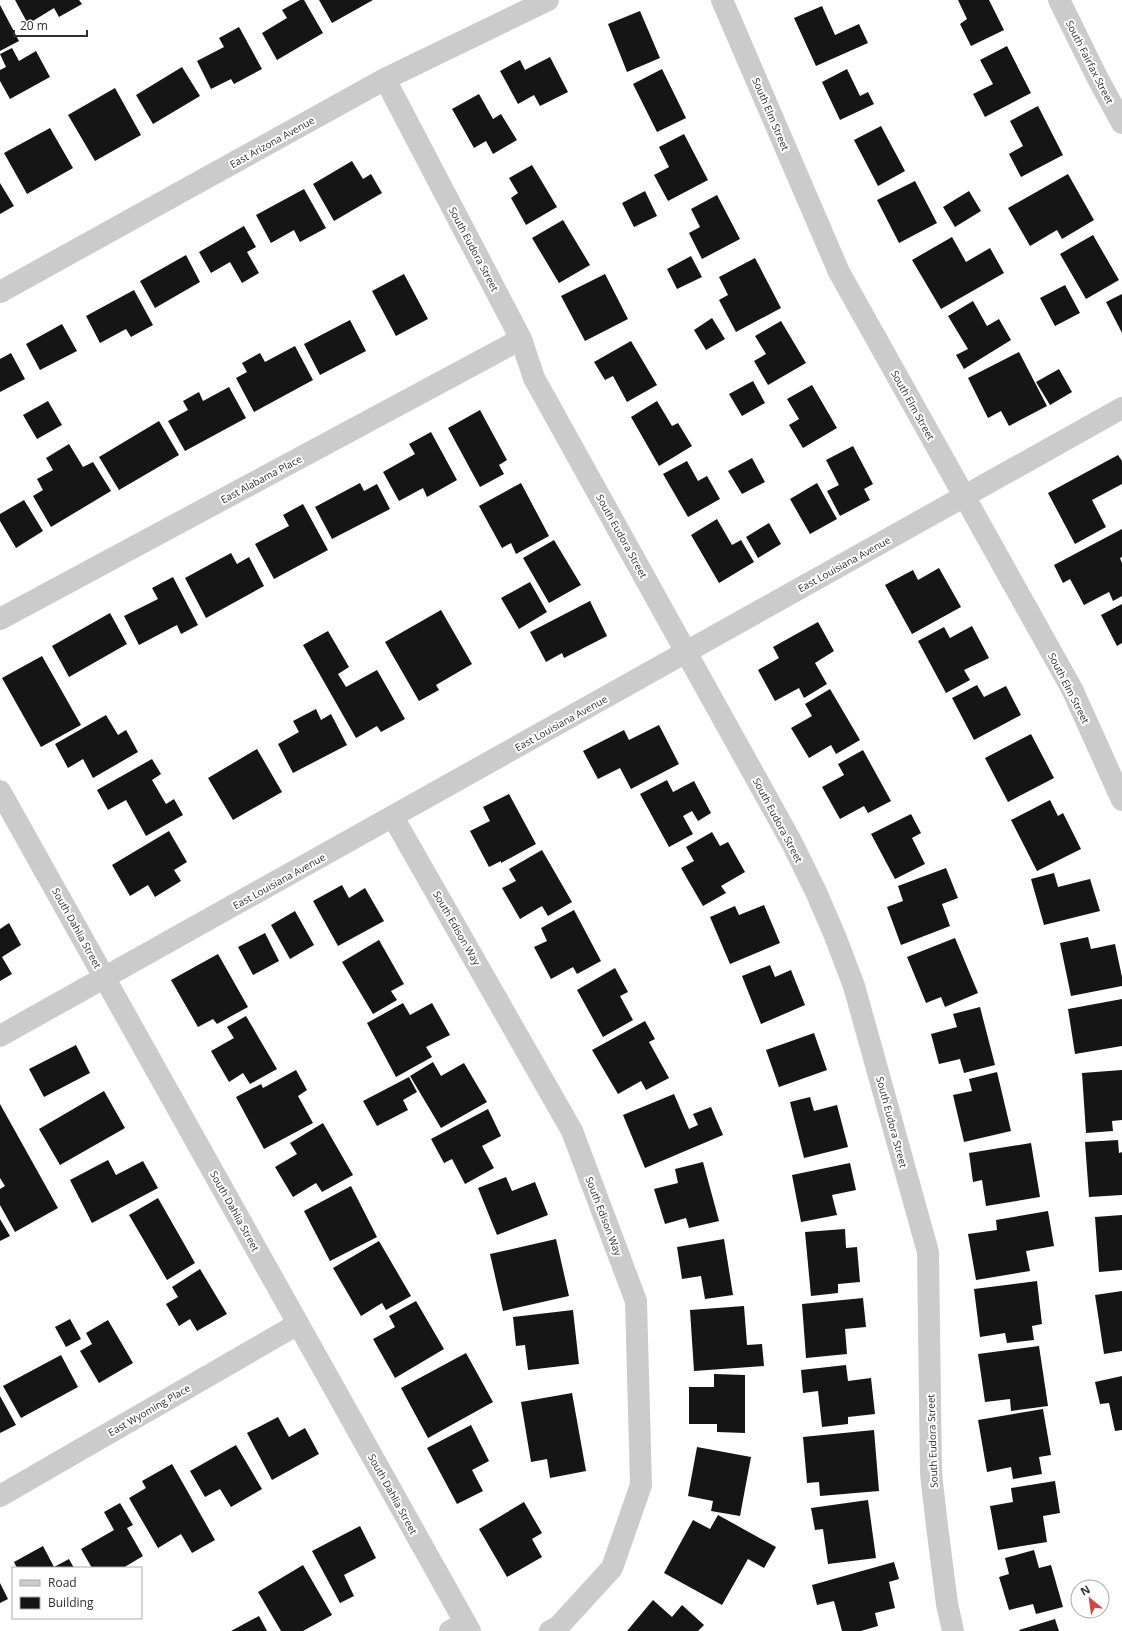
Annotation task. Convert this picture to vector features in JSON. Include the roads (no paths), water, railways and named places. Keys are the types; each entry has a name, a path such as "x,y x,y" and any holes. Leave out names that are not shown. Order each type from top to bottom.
{"street":[{"name":"East Arizona Avenue","path":"0,292 385,79 548,0"},
{"name":"South Elm Street","path":"722,0 839,272 1072,689 1122,800"},
{"name":"South Fairfax Street","path":"1059,0 1098,79 1122,123"},
{"name":"South Eudora Street","path":"385,79 521,339 534,378 792,843 816,892 854,986 928,1252 931,1474 947,1604 953,1631"},
{"name":"East Alabama Place","path":"0,619 521,339"},
{"name":"East Louisiana Avenue","path":"0,1036 1122,408"},
{"name":"South Dahlia Street","path":"0,791 298,1324 462,1628"},
{"name":"South Edison Way","path":"393,817 572,1131 636,1301 641,1485 612,1568 559,1626 550,1631"},
{"name":"East Wyoming Place","path":"0,1496 298,1324"}]}
